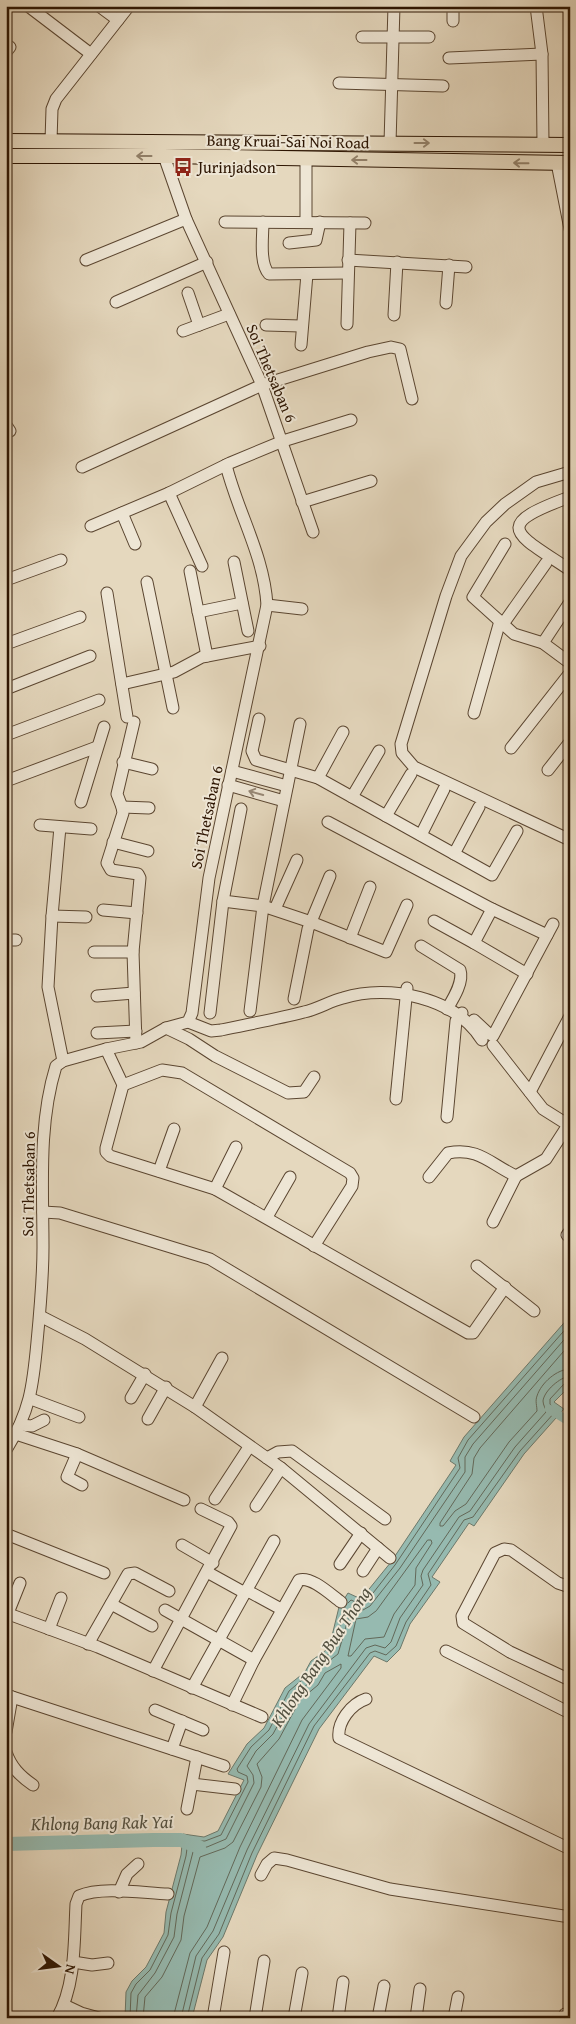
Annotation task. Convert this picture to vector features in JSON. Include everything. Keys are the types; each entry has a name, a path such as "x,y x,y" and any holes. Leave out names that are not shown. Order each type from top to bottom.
{"main road":[{"name":"Bang Kruai-Sai Noi Road","path":"6,141 79,140 570,145"},
{"path":"79,140 80,156"},
{"name":"Bang Kruai-Sai Noi Road","path":"6,156 164,156 306,160 564,163"}],"street":[{"path":"28,6 91,54"},
{"path":"99,6 118,20"},
{"path":"51,141 54,104 129,6"},
{"path":"390,143 394,6"},
{"path":"452,6 453,22"},
{"path":"536,6 542,54 543,144"},
{"path":"362,37 429,37"},
{"path":"449,58 542,54"},
{"path":"338,83 443,86"},
{"name":"Soi Thetsaban 6","path":"164,156 186,219 262,385 283,441 226,465 257,550 266,584 267,606 209,878 192,1012 193,1024"},
{"path":"306,160 306,222"},
{"path":"564,163 570,229"},
{"path":"86,260 186,219"},
{"path":"225,222 365,223"},
{"path":"263,222 266,270 269,274 348,273"},
{"path":"289,243 316,240 320,222"},
{"path":"347,324 350,223"},
{"path":"348,260 466,267"},
{"path":"116,302 207,262"},
{"path":"394,315 397,262"},
{"path":"446,304 448,265"},
{"path":"301,344 306,274"},
{"path":"188,293 199,325"},
{"path":"183,331 229,314"},
{"path":"266,325 301,326"},
{"path":"82,467 262,385 368,352 396,347 400,349 412,399"},
{"path":"314,532 302,502 283,441 351,420"},
{"path":"91,526 169,493 226,465"},
{"path":"570,472 536,482 528,487 486,522 461,556 446,596 401,744 402,752 414,766 570,840"},
{"path":"302,502 371,481"},
{"path":"169,493 202,566"},
{"path":"570,497 537,509 524,516 518,525 518,530 523,538 570,570"},
{"path":"122,513 135,544"},
{"path":"505,544 472,597 514,634 543,643 570,663"},
{"path":"6,580 61,560"},
{"path":"234,562 248,631"},
{"path":"474,713 501,622 546,563"},
{"path":"190,572 207,656"},
{"path":"147,582 173,708"},
{"path":"107,594 122,684 131,719 117,794 123,813 108,857 111,870 132,872 138,874 140,878 133,952 136,1043"},
{"path":"543,643 570,602"},
{"path":"198,612 242,603"},
{"path":"267,606 302,609"},
{"path":"6,644 80,617"},
{"path":"122,684 165,674 207,656 260,646"},
{"path":"6,688 90,656"},
{"path":"511,748 570,673"},
{"path":"6,735 99,700"},
{"path":"260,719 252,751 256,760 318,778 492,875 518,831"},
{"path":"250,1011 263,906 300,724"},
{"path":"81,802 104,727"},
{"path":"318,778 343,732"},
{"path":"548,770 570,742"},
{"path":"6,781 97,747"},
{"path":"352,797 379,751"},
{"path":"123,762 152,769"},
{"path":"232,771 287,786"},
{"path":"386,816 411,774"},
{"path":"228,785 284,801"},
{"path":"421,835 444,788"},
{"path":"122,807 149,808"},
{"path":"454,854 479,807"},
{"path":"210,1013 223,901 241,808"},
{"path":"328,822 547,936"},
{"path":"40,826 91,829"},
{"path":"60,827 48,987 62,1061 136,1043 166,1028 193,1024 211,1031 221,1030 306,1012 344,998 368,993 380,986 430,992 461,1014 489,1039 543,1109 569,1126 546,1159 516,1176 493,1222"},
{"path":"113,842 148,851"},
{"path":"275,909 297,860"},
{"path":"294,998 311,922 330,876"},
{"path":"350,938 370,887"},
{"path":"223,901 275,909 386,952 407,905"},
{"path":"474,943 492,909"},
{"path":"103,910 136,913"},
{"path":"52,916 86,917"},
{"path":"434,921 527,974"},
{"path":"489,1039 527,974 553,924"},
{"path":"421,946 460,970 462,975 460,984 449,1006"},
{"path":"94,952 133,952"},
{"path":"396,1099 407,990"},
{"path":"97,996 134,993"},
{"path":"447,1117 461,1014"},
{"path":"530,1092 570,1016"},
{"path":"189,1039 193,1024"},
{"path":"166,1028 189,1039 215,1056 288,1093 304,1092 314,1077"},
{"path":"97,1033 136,1031"},
{"path":"106,1049 123,1085 106,1152 110,1156 215,1188 471,1334 505,1287"},
{"name":"Soi Thetsaban 6","path":"6,1450 18,1430 31,1399 40,1316 43,1148 46,1112 56,1066 62,1061"},
{"path":"123,1085 162,1070 182,1073 350,1173 353,1178 348,1194 314,1246"},
{"path":"159,1171 174,1129"},
{"path":"215,1188 236,1147"},
{"path":"429,1177 448,1152 462,1150 483,1156 516,1176"},
{"path":"267,1217 290,1177"},
{"path":"43,1212 60,1213 210,1259 474,1417"},
{"path":"477,1266 534,1311"},
{"path":"40,1316 85,1338 166,1387 195,1407 281,1468 390,1558"},
{"path":"195,1407 222,1358"},
{"path":"131,1398 145,1374"},
{"path":"148,1419 166,1387"},
{"path":"31,1399 79,1417"},
{"path":"18,1430 44,1420"},
{"path":"18,1430 184,1500"},
{"path":"215,1499 249,1447"},
{"path":"267,1458 278,1452 292,1451 385,1519"},
{"path":"77,1454 66,1474 69,1479 82,1485"},
{"path":"256,1506 281,1468"},
{"path":"153,1671 231,1526 228,1522 201,1509"},
{"path":"340,1564 361,1533"},
{"path":"6,1534 104,1573"},
{"path":"192,1688 274,1541"},
{"path":"182,1545 246,1592 282,1609"},
{"path":"364,1571 378,1548"},
{"path":"570,1587 558,1583 511,1550 504,1549 495,1553 462,1616 463,1623 510,1652 570,1680"},
{"path":"88,1644 128,1574 132,1573 169,1591"},
{"path":"232,1705 254,1660 299,1580 304,1578 341,1602"},
{"path":"20,1583 7,1613 88,1644 262,1717"},
{"path":"49,1629 61,1598"},
{"path":"111,1604 152,1626"},
{"path":"165,1610 217,1641 254,1660"},
{"path":"446,1650 570,1713"},
{"path":"6,1732 9,1696 224,1766"},
{"path":"366,1700 355,1703 346,1714 339,1731 339,1738 570,1850"},
{"path":"155,1710 203,1730"},
{"path":"172,1749 182,1721"},
{"path":"6,1752 9,1761 19,1775 33,1785"},
{"path":"187,1809 197,1757"},
{"path":"192,1784 234,1789"},
{"path":"261,1875 267,1864 274,1858 287,1860 390,1890 570,1917"},
{"path":"119,1892 127,1874 138,1864"},
{"path":"57,2018 64,2005 73,1962 76,1904 79,1896 88,1892 168,1894"},
{"path":"213,2018 224,1952"},
{"path":"255,2018 264,1961"},
{"path":"73,1962 92,1965 108,1963"},
{"path":"294,2018 302,1973"},
{"path":"338,2018 343,1982"},
{"path":"378,2018 384,1986"},
{"path":"416,2018 420,1989"},
{"path":"458,1996 458,2017"},
{"path":"64,2005 81,2013 99,2018"}],"water":[{"name":"Khlong Bang Bua Thong","path":"570,1316 570,1386 554,1402 564,1409 524,1454 474,1526 469,1523 432,1577 440,1582 410,1624 400,1649 387,1662 374,1656 319,1729 257,1855 223,1937 207,1960 192,2018 125,2018 126,1992 132,1981 146,1967 164,1933 166,1912 181,1855 183,1834 204,1837 218,1831 244,1780 228,1774 247,1744 264,1728 285,1688 305,1672 311,1661 329,1648 339,1607 348,1593 361,1599 391,1562 456,1465 450,1461 464,1437"}],"waterway":[{"path":"549,1409 570,1422"},
{"name":"Khlong Bang Rak Yai","path":"6,1844 181,1840 199,1847"}],"place":[{"name":"Jurinjadson","path":"183,167"}]}
